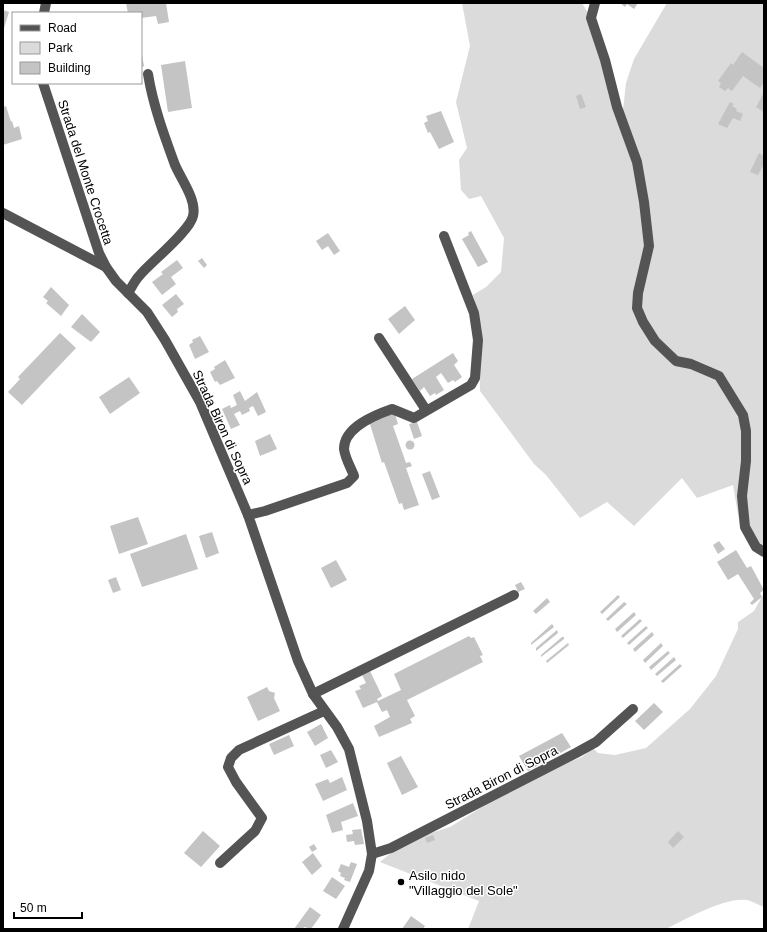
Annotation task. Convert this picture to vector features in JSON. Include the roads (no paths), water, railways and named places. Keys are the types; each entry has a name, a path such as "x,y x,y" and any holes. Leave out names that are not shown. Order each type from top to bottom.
{"street":[{"path":"596,3 591,18 605,60 617,107 637,162 644,202 648,246 638,293 637,308 643,322 655,341 676,361 691,364 719,376 744,415 746,431 746,461 742,496 745,527 756,547 764,552"},
{"path":"128,293 138,276 173,242 193,216 193,206 187,188 176,166 152,97 148,74"},
{"name":"Strada del Monte Crocetta","path":"43,84 99,253 106,267"},
{"path":"3,213 106,267"},
{"path":"248,515 265,512 348,483 354,476 344,450 346,442 356,427 379,413 392,409 414,418 472,385 475,378 478,340 474,313 444,236"},
{"name":"Strada Biron di Sopra","path":"106,267 116,281 147,312 166,340 200,402 248,515 298,661 313,694 324,711 337,726 349,749 367,821 372,854 369,871 343,929"},
{"path":"379,338 426,410"},
{"path":"313,694 514,596"},
{"name":"Strada Biron di Sopra","path":"372,854 391,848 596,742 633,709"},
{"path":"220,864 255,831 262,818 236,782 228,767 231,758 239,750 253,742 294,726 324,711"}],"place":[{"name":"Asilo nido \"Villaggio del Sole\"","path":"401,882"}]}
